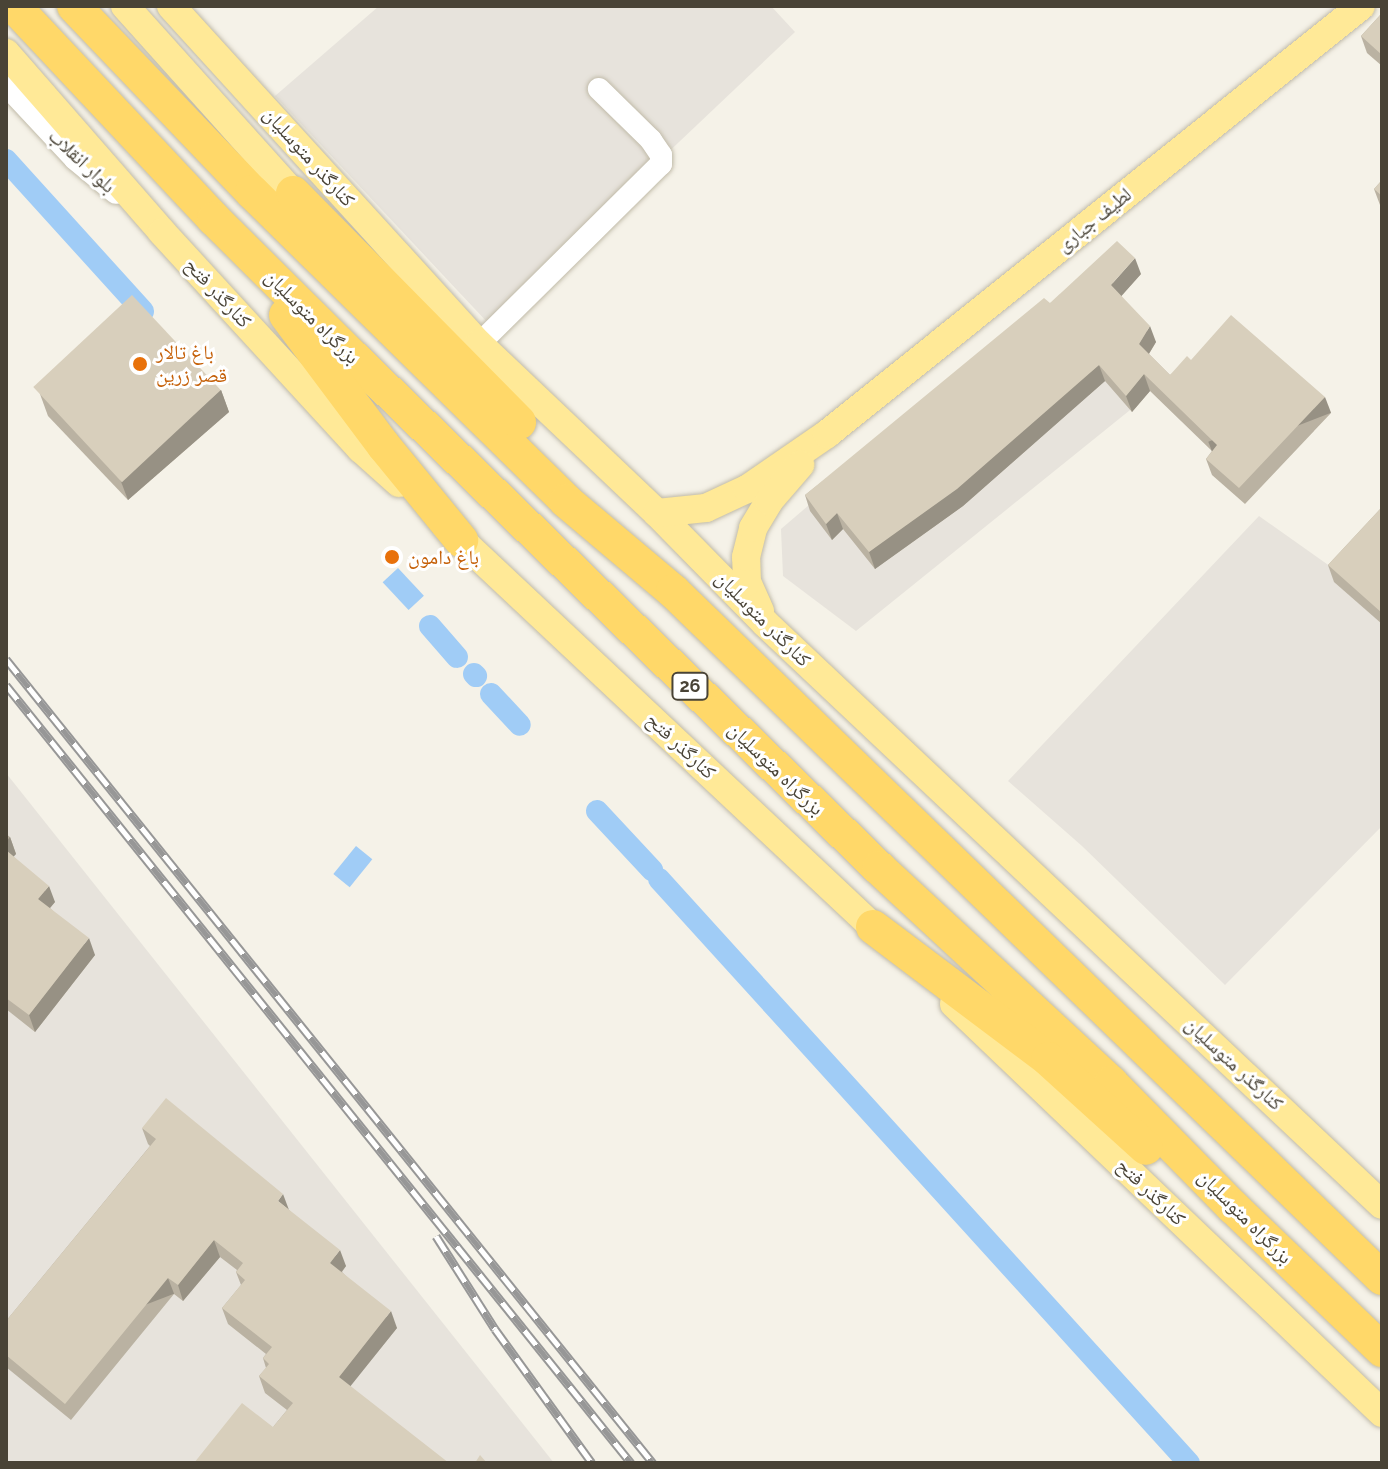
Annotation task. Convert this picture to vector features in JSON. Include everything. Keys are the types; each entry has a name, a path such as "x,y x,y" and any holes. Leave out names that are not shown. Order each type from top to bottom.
{"highway":[{"name":"بزرگراه متوسلیان","path":"14,6 214,219 810,802 1111,1083 1233,1207 1382,1350"},
{"path":"74,6 252,192 566,501 673,591 1382,1278"},
{"path":"293,193 630,535 673,591"},
{"path":"214,219 384,446 461,540"},
{"path":"873,927 1048,1059 1160,1161 1233,1207"}],"main road":[{"path":"125,6 293,193"},
{"name":"کنارگذر متوسلیان","path":"171,6 479,344 657,513 765,623 1382,1205"},
{"name":"لطیف جباری","path":"827,434 1361,6"},
{"name":"کنارگذر فتح","path":"6,53 162,232 361,449 873,927 1382,1413"},
{"path":"657,513 706,508 733,495 827,434"},
{"path":"765,623 747,582 746,557 753,528 769,501 827,434"}],"street":[{"name":"بلوار انقلاب","path":"6,85 75,159 162,232"},
{"path":"479,344 661,164 659,151 651,140 599,89"}],"shaded area":[{"path":"379,6 771,6 795,32 488,323 275,96"},
{"path":"1034,312 1140,402 856,631 783,576 781,529"},
{"path":"1259,516 1341,574 1382,529 1382,826 1225,985 1082,846 1008,781"},
{"path":"6,773 554,1463 6,1463"}],"water":[{"path":"398,568 424,596 409,610 383,582"},
{"path":"356,846 372,859 350,887 333,874"}],"building":[{"path":"1382,13 1382,55 1361,36"},
{"path":"1382,180 1382,196 1374,189"},
{"path":"1117,241 1135,258 1111,285 1150,326 1139,344 1170,375 1187,356 1191,360 1231,315 1325,397 1239,488 1206,459 1217,445 1144,374 1126,396 1099,365 957,489 869,552 837,513 826,524 805,495 1044,298 1050,303"},
{"name":"باغ تالار قصر زرین","path":"132,295 221,390 122,482 33,387"},
{"path":"1382,507 1382,613 1328,565"},
{"path":"6,850 49,886 38,899 89,938 29,1015 6,998"},
{"path":"166,1098 283,1194 278,1201 340,1250 330,1263 391,1311 339,1377 449,1463 194,1463 242,1403 273,1427 293,1403 259,1376 269,1364 263,1358 272,1347 222,1308 245,1280 236,1272 243,1263 214,1240 178,1285 168,1278 65,1404 6,1355 6,1321 156,1139 142,1128"},
{"path":"480,1455 487,1463 475,1463"}],"waterway":[{"path":"6,160 143,311"},
{"path":"430,626 457,657"},
{"path":"491,694 520,725"},
{"path":"597,811 652,870"},
{"path":"659,879 1189,1463"}],"railway":[{"path":"6,659 653,1463"},
{"path":"6,685 631,1463"},
{"path":"436,1236 495,1329 592,1463"}],"place":[{"name":"باغ تالار قصر زرین","path":"140,364"},
{"name":"باغ دامون","path":"392,557"}]}
